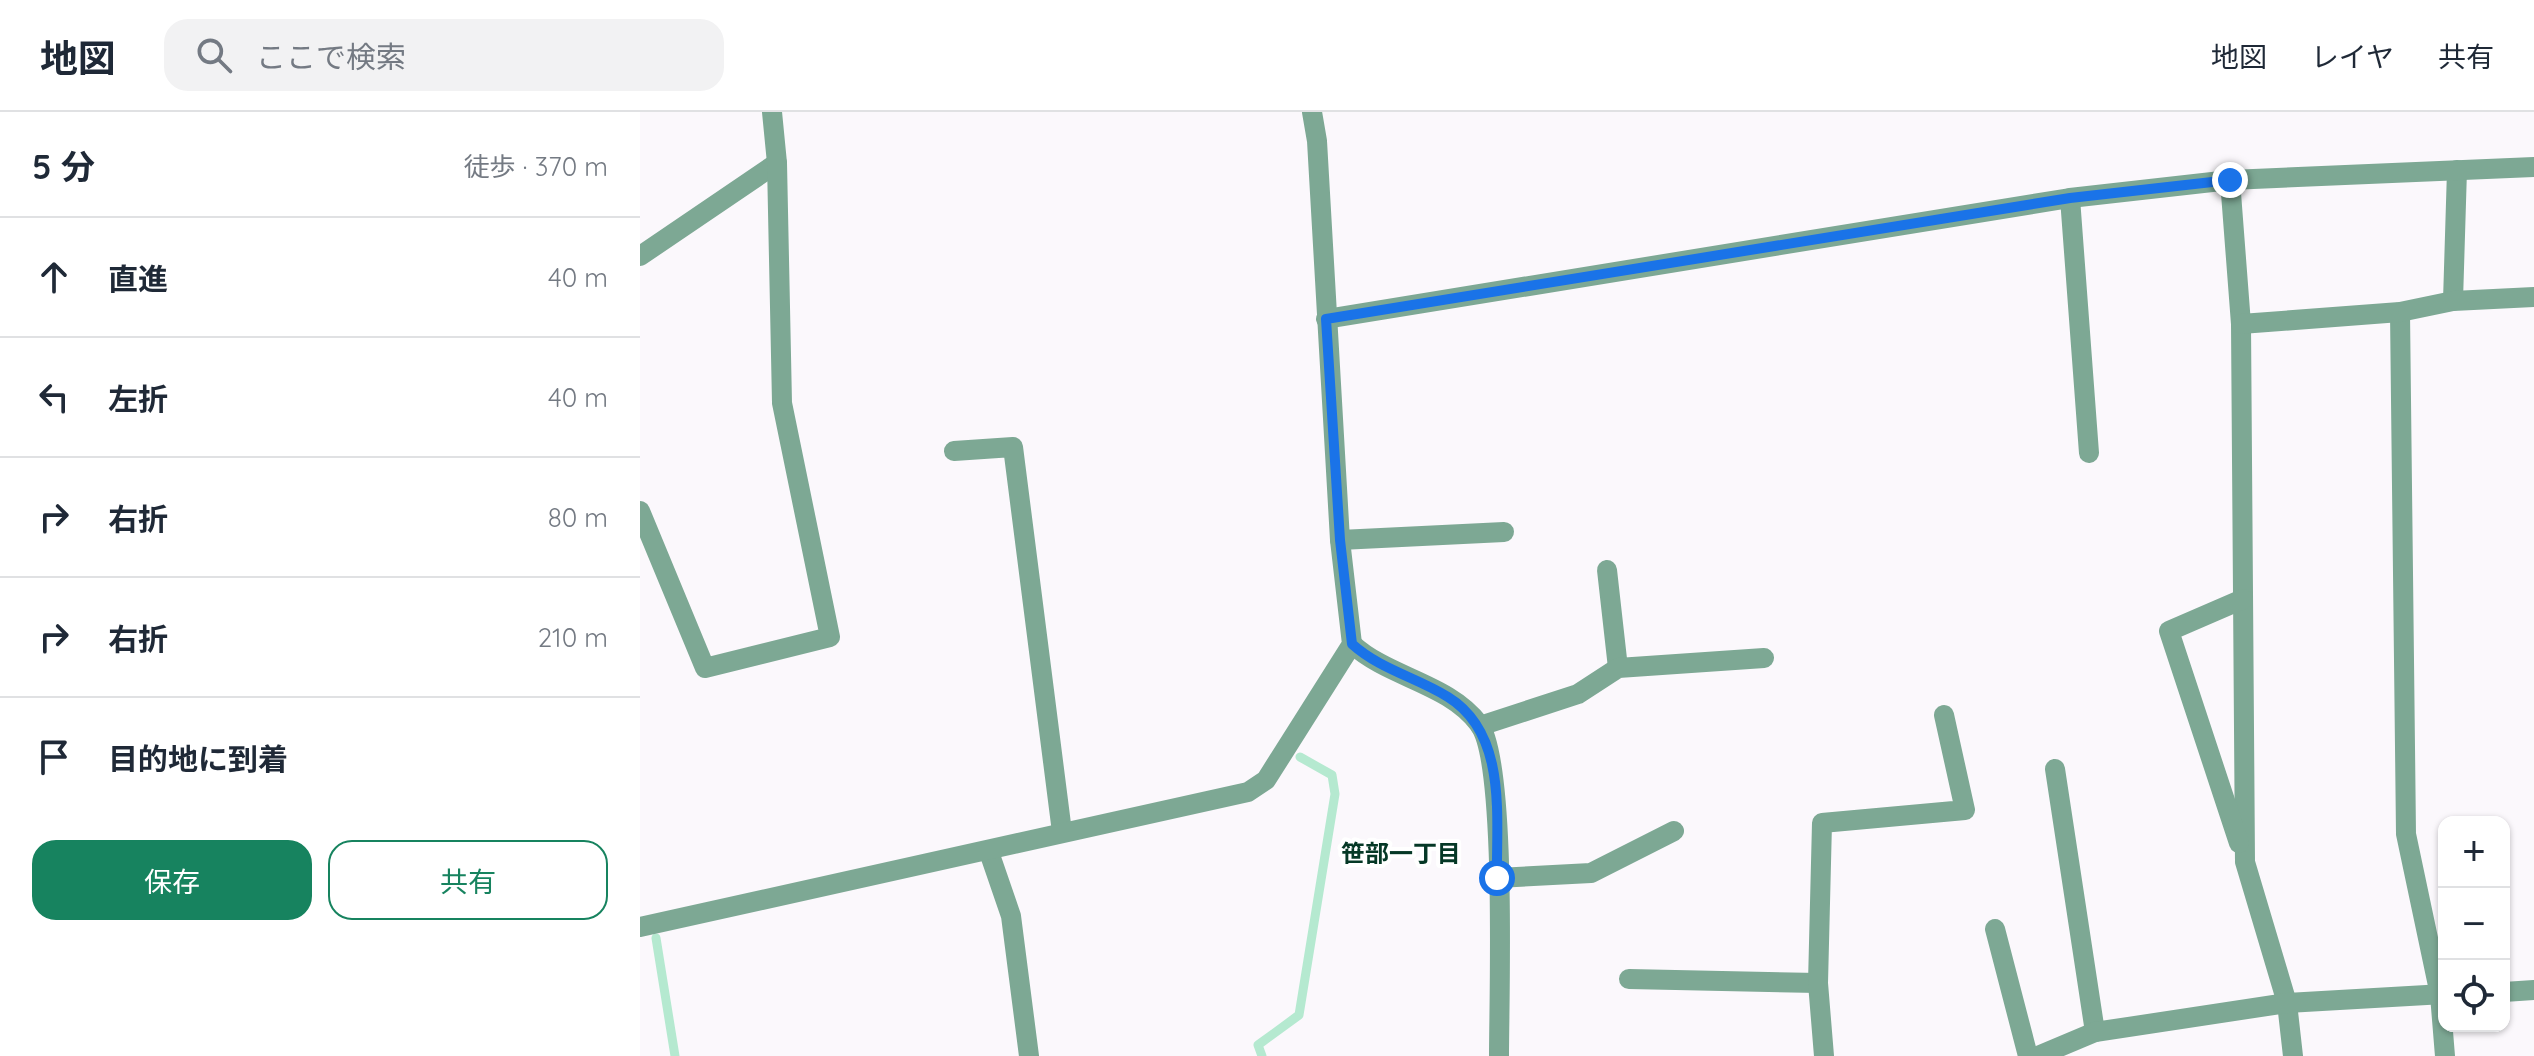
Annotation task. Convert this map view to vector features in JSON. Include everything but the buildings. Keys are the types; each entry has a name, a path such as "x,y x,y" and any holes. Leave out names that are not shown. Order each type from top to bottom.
{"street":[{"path":"640,511 705,668 830,637 782,403 777,163 772,112"},
{"path":"640,927 989,852 1062,832 1248,792 1266,780 1352,644 1340,540 1312,112"},
{"path":"640,256 777,163"},
{"path":"1326,319 2070,198 2230,180 2534,167"},
{"path":"2453,301 2457,170"},
{"path":"2230,180 2241,324 2245,862"},
{"path":"2070,198 2089,453"},
{"path":"2241,324 2400,312 2453,301 2534,297"},
{"path":"2400,312 2406,834 2438,976"},
{"path":"954,451 1013,447 1062,832"},
{"path":"1340,540 1504,532"},
{"path":"1607,570 1618,668"},
{"path":"2243,599 2169,631 2245,862 2287,1003 2293,1056"},
{"path":"1352,644 1370,661 1450,698 1480,726 1496,783 1499,1056"},
{"path":"1480,726 1578,694 1618,668 1764,658"},
{"path":"1824,1056 1818,983 1822,823 1965,810 1944,715"},
{"path":"2055,769 2095,1032"},
{"path":"1497,878 1591,873 1674,831"},
{"path":"989,852 1011,916 1029,1056"},
{"path":"1995,929 2028,1056"},
{"path":"1629,979 1818,983"},
{"path":"2510,992 2534,990"},
{"path":"2038,1056 2095,1032 2287,1003 2438,994"},
{"path":"2444,1032 2445,1056"}],"waterway":[{"path":"1262,1056 1258,1045 1299,1015 1335,794 1332,775 1300,757"},
{"path":"656,938 675,1056"}],"district":[{"name":"笹部一丁目","path":"1401,854"}],"route":[{"path":"1497,878 1496,783 1480,726 1450,698 1370,661 1352,644 1340,540 1326,319 2070,198 2230,180"}]}
